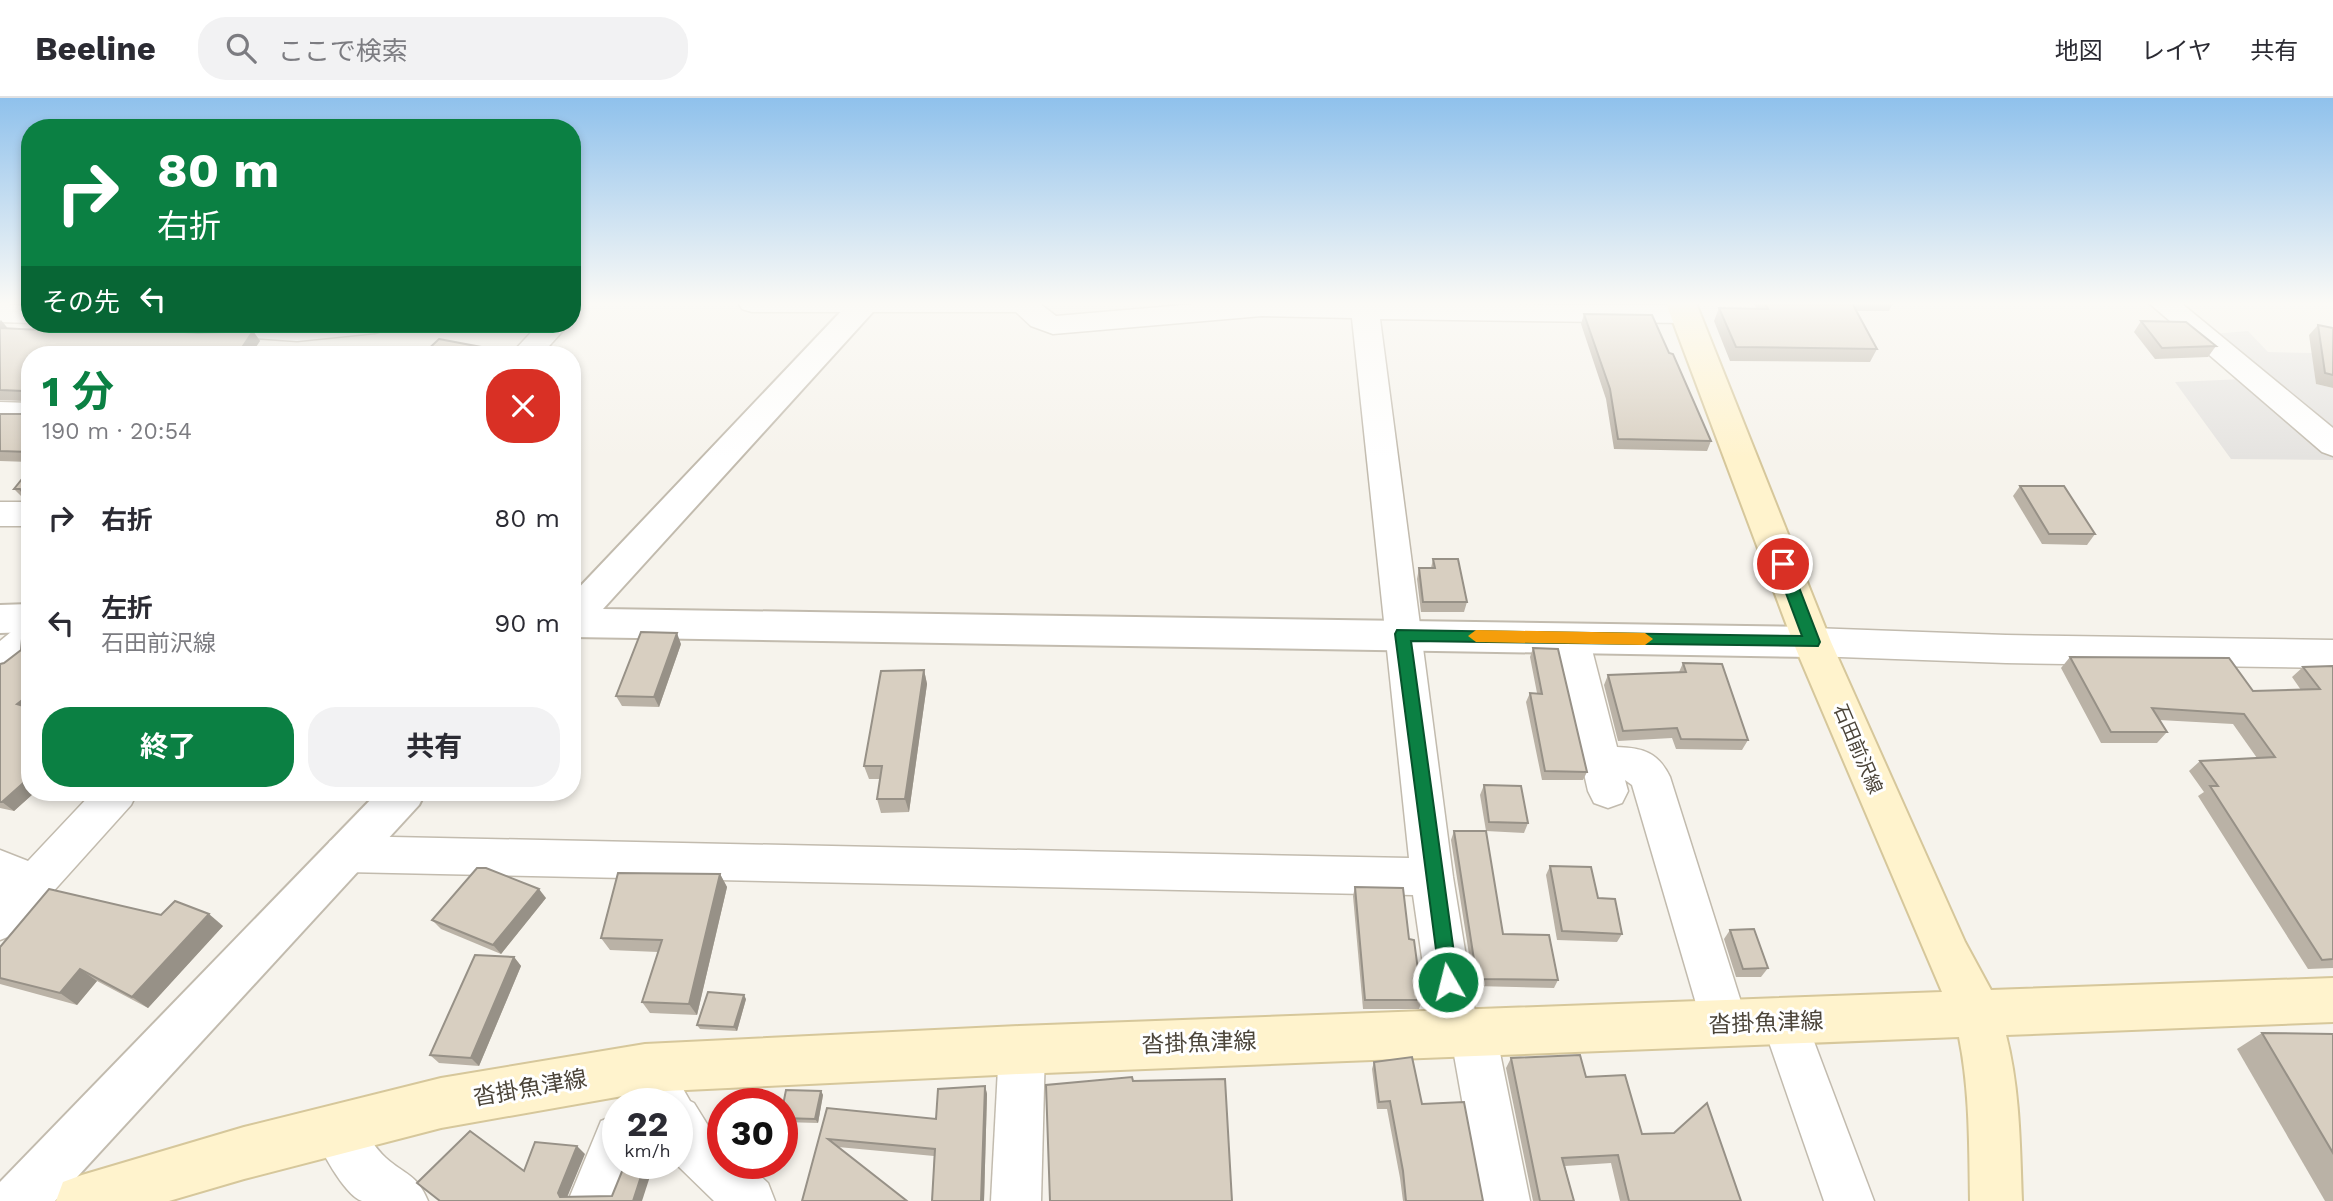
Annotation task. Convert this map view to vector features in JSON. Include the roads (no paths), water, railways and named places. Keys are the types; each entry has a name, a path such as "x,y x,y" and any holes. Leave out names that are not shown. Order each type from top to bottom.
{"main road":[{"name":"石田前沢線","path":"1701,354 1812,642 1948,956 1977,1012 1989,1064 1996,1201"},
{"name":"沓掛魚津線","path":"683,1088 1022,1049 2333,1000"},
{"name":"沓掛魚津線","path":"82,1201 244,1153 442,1103 602,1094"}],"street":[{"path":"581,611 818,354"},
{"path":"1370,354 1432,877 1465,1034 1506,1201"},
{"path":"2225,354 2333,445"},
{"path":"0,412 21,413"},
{"path":"0,514 21,514"},
{"path":"0,619 21,618"},
{"path":"581,621 1402,634 1812,642 2020,650 2333,654"},
{"path":"1571,638 1604,777 1639,764 1650,777 1725,1024"},
{"path":"0,661 21,644"},
{"path":"0,920 17,876 107,801"},
{"path":"19,1201 396,801"},
{"path":"345,854 1432,877"},
{"path":"1785,1022 1849,1201"},
{"path":"1016,1201 1022,1049"},
{"path":"336,1130 367,1174 403,1201"},
{"path":"693,1146 750,1201"},
{"path":"593,1201 602,1178"}]}
